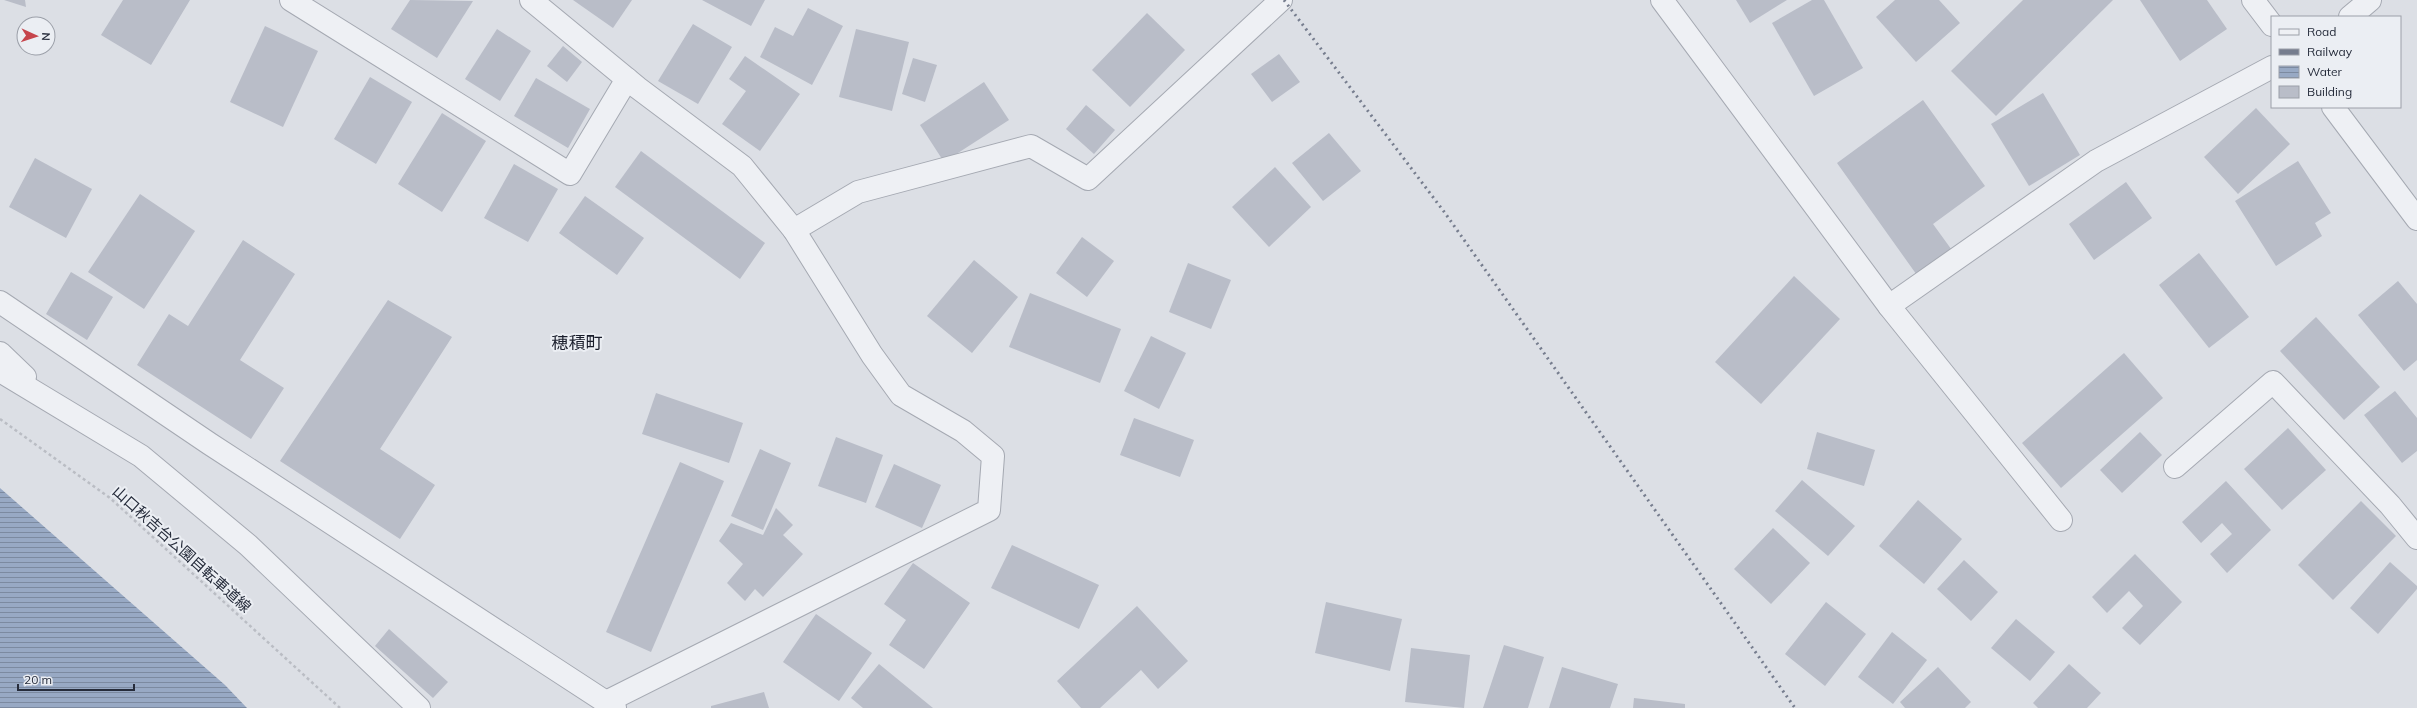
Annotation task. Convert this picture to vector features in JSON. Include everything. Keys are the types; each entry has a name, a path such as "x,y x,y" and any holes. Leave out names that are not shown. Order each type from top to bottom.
{"street":[{"path":"291,0 570,174 627,79"},
{"path":"0,302 210,444 611,705 989,510 993,456 963,431 901,395 872,355 794,230 742,166 627,79 531,0"},
{"path":"794,230 858,192 1031,146 1088,179 1281,0"},
{"path":"1662,0 1889,306 2061,520"},
{"path":"2253,0 2271,24"},
{"path":"2351,16 2370,0"},
{"path":"1889,306 2096,161 2271,68"},
{"path":"2334,108 2417,219"},
{"path":"0,353 48,398"},
{"path":"0,371 48,398 141,456 248,545 419,708"},
{"path":"2175,467 2273,382 2390,505 2417,538"}],"path":[{"name":"山口秋吉台公園自転車道線","path":"0,419 110,498 340,708"}],"water":[{"path":"0,488 225,685 247,708 0,708"}],"building":[{"path":"4,0 25,0 26,7"},
{"path":"123,0 190,0 151,65 101,35"},
{"path":"410,0 473,1 437,58 391,29"},
{"path":"573,0 632,0 613,28"},
{"path":"702,0 765,0 751,26"},
{"path":"1736,0 1787,0 1750,23"},
{"path":"1812,0 1824,0 1863,68 1814,96 1772,23"},
{"path":"1895,0 1939,0 1960,23 1916,62 1876,17"},
{"path":"2023,0 2113,0 1996,116 1951,71"},
{"path":"2140,0 2207,0 2227,29 2180,61"},
{"path":"808,8 843,26 812,85 760,57 775,27 793,36"},
{"path":"1147,13 1185,50 1130,107 1092,70"},
{"path":"693,24 732,47 698,104 658,81"},
{"path":"265,26 318,51 283,127 230,102"},
{"path":"497,29 531,51 500,101 465,79"},
{"path":"856,29 909,42 892,111 839,97"},
{"path":"563,46 582,62 567,82 547,66"},
{"path":"1279,54 1300,82 1272,102 1251,74"},
{"path":"745,56 800,94 760,151 722,124 746,91 729,79"},
{"path":"913,58 937,65 925,102 902,94"},
{"path":"370,77 412,102 376,164 334,139"},
{"path":"536,78 590,109 568,148 514,116"},
{"path":"984,82 1009,120 944,162 920,125"},
{"path":"2043,93 2080,155 2029,186 1991,124"},
{"path":"1923,100 1985,186 1933,224 1954,253 1919,278 1837,163"},
{"path":"1086,105 1115,130 1094,154 1066,129"},
{"path":"2256,108 2290,144 2238,194 2204,157"},
{"path":"442,113 486,141 442,212 398,184"},
{"path":"1329,133 1361,171 1323,201 1292,163"},
{"path":"641,151 765,243 740,279 615,187"},
{"path":"35,158 92,189 66,238 9,207"},
{"path":"2298,161 2331,213 2315,223 2322,236 2276,266 2235,201"},
{"path":"514,164 558,189 528,242 484,218"},
{"path":"1275,167 1311,207 1269,247 1232,207"},
{"path":"2126,182 2152,218 2094,260 2069,224"},
{"path":"140,194 195,231 144,309 88,272"},
{"path":"585,196 644,238 617,275 559,233"},
{"path":"1082,237 1114,261 1087,297 1056,273"},
{"path":"243,240 295,274 240,360 284,388 251,439 137,365 169,314 188,326"},
{"path":"2199,253 2249,317 2209,348 2159,285"},
{"path":"974,260 1018,297 972,353 927,316"},
{"path":"1188,263 1231,280 1211,329 1169,312"},
{"path":"71,272 113,297 87,340 46,314"},
{"path":"1794,276 1840,319 1761,404 1715,362"},
{"path":"2398,281 2417,304 2417,360 2404,371 2358,315"},
{"path":"1030,293 1121,329 1100,383 1009,347"},
{"path":"388,300 452,337 380,449 435,485 400,539 280,461"},
{"path":"2316,317 2380,387 2344,420 2280,351"},
{"path":"1151,336 1186,353 1159,409 1124,391"},
{"path":"2124,353 2163,398 2061,488 2022,443"},
{"path":"2395,391 2417,418 2417,451 2402,463 2364,415"},
{"path":"656,393 743,423 729,463 642,434"},
{"path":"1134,418 1194,440 1180,477 1120,455"},
{"path":"2288,428 2326,470 2282,510 2244,469"},
{"path":"1817,432 1875,450 1864,486 1807,469"},
{"path":"2140,432 2162,455 2122,493 2100,470"},
{"path":"836,437 883,455 866,503 818,486"},
{"path":"760,449 791,463 763,530 731,516"},
{"path":"680,462 724,481 651,652 606,632"},
{"path":"894,464 941,485 922,528 875,507"},
{"path":"1802,480 1855,526 1828,556 1775,511"},
{"path":"2226,481 2271,530 2227,573 2210,554 2232,534 2222,523 2201,543 2182,522"},
{"path":"1918,500 1962,539 1924,584 1879,546"},
{"path":"2361,501 2396,536 2333,600 2298,565"},
{"path":"776,508 793,525 783,535 803,554 763,597 755,589 745,601 727,583 743,564 719,541 731,523 763,535"},
{"path":"1773,528 1810,563 1771,604 1734,569"},
{"path":"1012,545 1099,585 1079,629 991,588"},
{"path":"2135,554 2182,602 2140,645 2122,628 2143,606 2129,591 2107,613 2092,597"},
{"path":"1964,560 1998,592 1971,621 1937,589"},
{"path":"2390,562 2417,586 2417,589 2378,634 2350,608"},
{"path":"913,563 970,603 924,669 889,645 906,620 884,604"},
{"path":"1326,602 1402,619 1390,671 1315,653"},
{"path":"1826,602 1866,634 1825,686 1785,654"},
{"path":"1137,606 1188,661 1158,689 1141,670 1100,708 1081,708 1057,681"},
{"path":"816,614 872,653 839,701 783,662"},
{"path":"2016,619 2055,652 2030,681 1991,648"},
{"path":"389,629 448,682 433,698 375,646"},
{"path":"1892,632 1927,660 1893,704 1858,677"},
{"path":"1504,645 1544,657 1528,708 1483,708"},
{"path":"1411,648 1470,655 1464,708 1405,702"},
{"path":"879,664 933,708 863,708 851,698"},
{"path":"2069,664 2101,693 2087,708 2038,708 2033,703"},
{"path":"1562,667 1618,684 1610,708 1549,708"},
{"path":"1938,667 1971,702 1965,708 1905,708 1900,702"},
{"path":"764,692 769,708 711,708 711,706"},
{"path":"1634,698 1685,704 1685,708 1633,708"}],"railway":[{"path":"1284,0 1445,213 1795,708"}],"district":[{"name":"穂積町","path":"577,342"}]}
